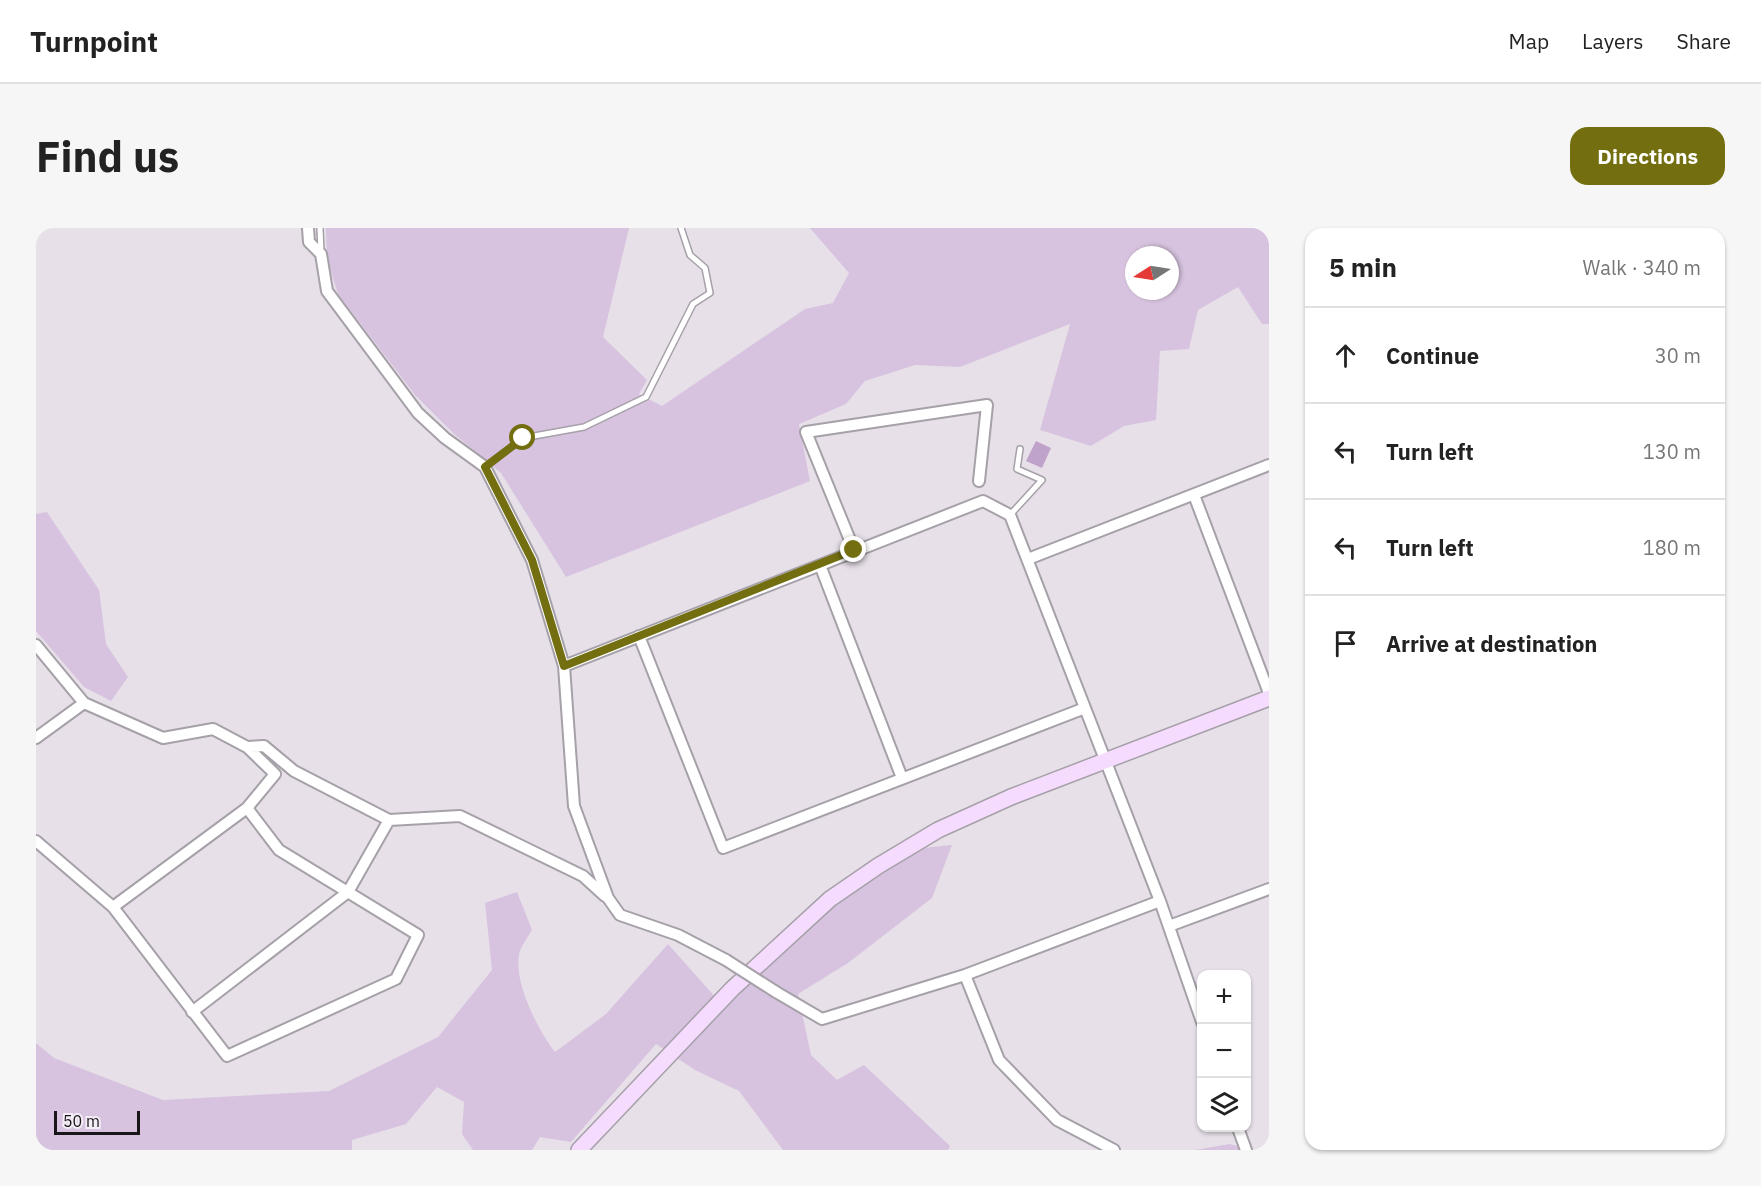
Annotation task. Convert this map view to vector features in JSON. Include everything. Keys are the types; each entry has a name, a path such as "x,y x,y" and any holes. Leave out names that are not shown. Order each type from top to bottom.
{"street":[{"path":"308,228 309,242 321,254 327,291 418,413 445,438 485,467 532,560 564,666 574,806 608,898"},
{"path":"854,550 806,432 987,405 979,481"},
{"path":"1028,559 1269,465"},
{"path":"1194,495 1269,693"},
{"path":"564,666 983,501 1010,515 1160,900 1197,1007"},
{"path":"820,565 902,778"},
{"path":"639,636 723,848 1085,708"},
{"path":"36,645 84,703 163,738 213,729 247,747 275,774 247,808 113,908"},
{"path":"579,1150 732,989 830,899 938,830 1011,797 1269,698"},
{"path":"36,738 84,703"},
{"path":"247,747 264,746 294,771 389,820 460,816 583,876 608,898 620,915 678,935 726,960 822,1019 965,975 1160,900"},
{"path":"36,841 113,908 227,1056 396,979 418,936 279,850 247,808"},
{"path":"192,1012 348,892 389,820"},
{"path":"1169,926 1269,889"},
{"path":"965,975 999,1060 1057,1120 1114,1150"},
{"path":"1239,1132 1245,1150"}],"lane":[{"path":"320,228 321,254"},
{"path":"485,467 523,438 584,427 645,397 693,304 710,293 705,268 690,255 681,228"},
{"path":"1010,515 1042,480 1017,469 1020,449"}],"shaded area":[{"path":"326,228 629,228 603,337 647,380 639,394 662,406 805,309 833,303 849,273 810,228 1269,228 1269,324 1262,324 1238,287 1198,310 1189,349 1160,351 1156,420 1124,426 1091,446 1040,430 1070,324 960,367 915,365 865,381 846,404 799,424 810,481 566,577 501,473 453,433 415,395 338,294 327,259"},
{"path":"1036,441 1051,448 1042,468 1026,461"},
{"path":"47,512 99,590 106,644 128,677 111,701 84,687 36,631 36,514"},
{"path":"952,845 932,898 848,963 798,994 811,1055 837,1080 864,1065 950,1146 948,1150 783,1150 739,1091 695,1070 656,1044 571,1142 540,1137 532,1150 473,1150 462,1134 464,1102 437,1087 406,1124 352,1140 352,1150 36,1150 36,1043 54,1058 163,1100 329,1091 438,1037 492,970 485,903 517,892 532,930 520,952 518,967 520,979 535,1019 555,1052 606,1014 668,944 725,1008 821,914 922,848"},
{"path":"1230,1144 1250,1150 1195,1150"}],"route":[{"path":"523,438 485,467 532,560 564,666 854,550"}]}
